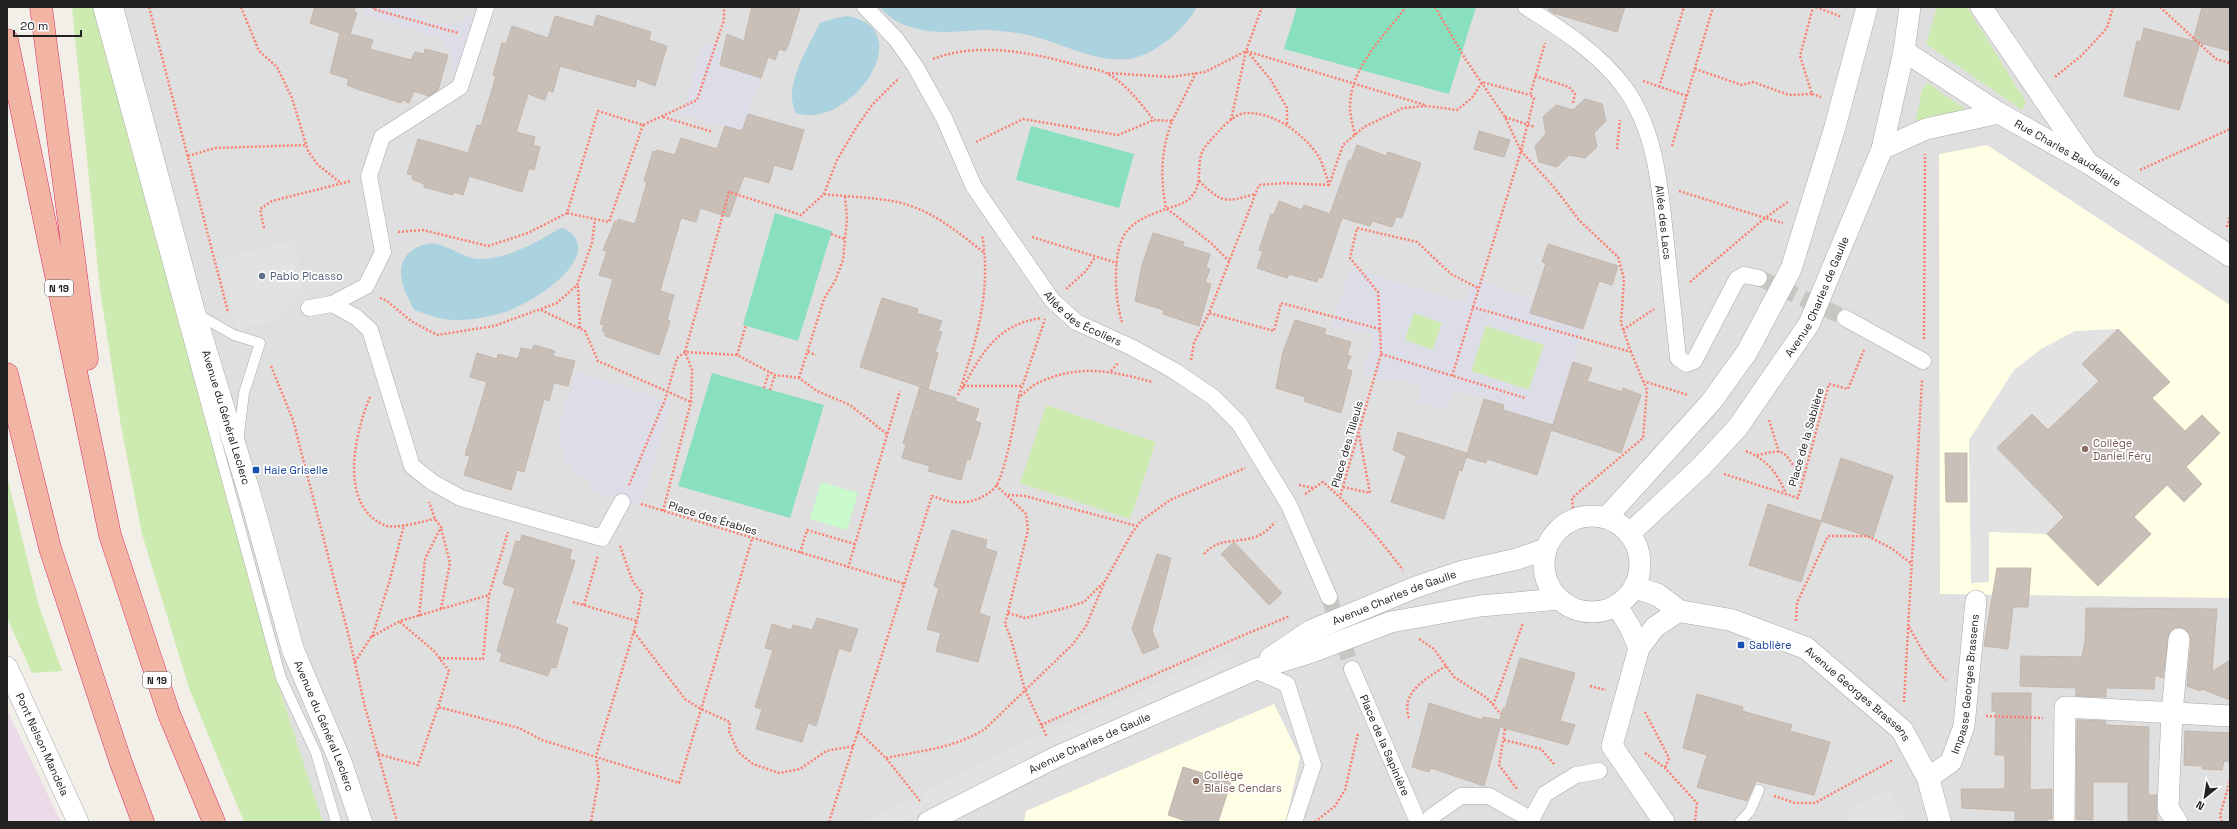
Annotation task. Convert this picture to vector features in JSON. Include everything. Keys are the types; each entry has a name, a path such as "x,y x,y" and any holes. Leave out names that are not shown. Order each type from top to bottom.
{"highway":[{"path":"41,7 110,535"},
{"name":"N 19","path":"7,40 110,535 169,714 214,822"},
{"path":"7,374 50,548 121,763 143,822"}],"street":[{"name":"Avenue du Général Leclerc","path":"112,7 194,312 240,464 293,650 341,763 361,822"},
{"path":"309,308 332,304 357,289 366,286 383,252 369,176 382,137 460,87 486,7"},
{"name":"Allée des Écoliers","path":"865,7 896,39 915,66 944,118 974,187 1052,300 1076,322 1131,347 1188,380 1213,397 1239,423 1289,505 1329,597"},
{"name":"Allée des Lacs","path":"1526,7 1551,23 1597,58 1624,87 1640,113 1651,144 1659,181 1678,358 1687,364 1694,361 1737,279 1744,275 1759,278"},
{"name":"Avenue Charles de Gaulle","path":"1629,534 1701,467 1738,427 1809,324 1882,149 1904,51 1910,7"},
{"path":"1981,7 2088,163"},
{"path":"1606,518 1711,402 1747,352 1791,269 1835,127 1865,16"},
{"name":"Rue Charles Baudelaire","path":"1904,51 2000,112 2088,163 2230,256"},
{"path":"1882,149 1926,129 2000,112"},
{"path":"332,304 356,317 370,330 412,466 432,482 461,498 602,538 622,502"},
{"path":"1845,318 1872,331 1923,361"},
{"path":"1591,516 1606,518 1619,524 1636,544 1640,559 1640,574 1635,587 1628,598 1618,606 1603,612 1587,612 1572,608 1559,599 1550,589 1545,576 1544,562 1546,549 1553,536 1563,526 1574,520 1591,516"},
{"name":"Avenue Charles de Gaulle","path":"1254,670 1310,631 1416,587 1463,571 1517,559 1546,549"},
{"name":"Avenue Georges Brassens","path":"1635,587 1658,595 1679,611 1731,620 1806,648 1902,730 1928,778 1940,822"},
{"name":"Avenue Charles de Gaulle","path":"931,821 1056,757 1254,670 1312,652 1391,622 1480,606 1559,599"},
{"name":"Impasse Georges Brassens","path":"1928,778 1951,762 1964,726 1976,601"},
{"path":"1618,606 1630,627 1639,648"},
{"path":"1664,822 1612,746 1639,648 1655,627 1679,611"},
{"path":"2177,822 2168,808 2172,712 2179,639"},
{"name":"Pont Nelson Mandela","path":"7,667 78,822"},
{"name":"Place de la Sapinière","path":"1352,669 1418,822"},
{"path":"1254,670 1287,684 1313,765 1294,822"},
{"path":"2064,822 2065,707 2230,716"},
{"path":"1429,822 1431,817 1461,796 1489,796 1530,821 1546,794 1576,775 1599,771"}],"lane":[{"path":"98,7 281,678 316,753 336,822"},
{"path":"194,312 234,335 260,343 243,401 239,424 240,464"},
{"path":"1740,822 1750,811 1759,790"}],"path":[{"path":"149,7 234,335"},
{"path":"241,7 259,50 276,67 292,98 307,145 318,165 341,184"},
{"path":"374,7 373,9 475,38"},
{"path":"567,213 598,111 643,125 697,100 724,20 724,7"},
{"path":"1231,121 1246,51 1262,7"},
{"path":"1355,135 1350,107 1354,83 1361,67 1406,7"},
{"path":"1435,7 1505,117 1521,151 1553,186 1579,220 1618,257 1624,279 1621,322 1630,352 1647,390 1643,438 1572,498 1574,520"},
{"path":"1659,87 1684,7"},
{"path":"1713,7 1665,168 1659,181 1765,218 1804,228"},
{"path":"1694,69 1742,85 1753,82 1788,95 1812,94 1800,56 1815,7 1865,16"},
{"path":"2038,91 2082,55 2107,28 2113,7"},
{"path":"2160,7 2216,59 2230,63"},
{"path":"1530,95 1551,23"},
{"path":"1246,51 1272,80 1287,108 1287,126"},
{"path":"622,502 665,400 677,358 684,352 729,192 801,215 824,194 837,160 872,105 894,81 915,66 938,57 962,52 1016,52 1054,58 1106,73 1171,77 1205,72 1246,51 1428,106 1457,110 1472,98 1482,82"},
{"path":"1106,73 1124,85 1154,120"},
{"path":"1196,73 1172,120 1165,141 1161,185 1166,208 1210,243 1229,261"},
{"path":"1535,76 1569,87 1575,94 1573,103"},
{"path":"1624,87 1639,80 1687,96"},
{"path":"1452,376 1521,151 1534,98 1530,95 1482,82"},
{"path":"1329,185 1343,145 1364,127 1403,108 1428,106"},
{"path":"1131,347 1118,303 1117,263 1119,246 1126,232 1136,222 1166,208 1188,200 1195,193 1199,181 1202,152 1226,123 1245,113 1267,116 1299,133 1318,156 1329,185"},
{"path":"662,117 713,132"},
{"path":"1505,117 1535,127"},
{"path":"986,136 1023,119 1118,135 1154,120 1172,120"},
{"path":"379,232 423,230 488,246 528,233 567,213 609,222 643,125"},
{"path":"1902,730 1923,361 1926,129"},
{"path":"2116,181 2230,129"},
{"path":"188,156 215,148 307,145"},
{"path":"264,228 260,209 272,201 369,176"},
{"path":"1199,181 1218,199 1235,200 1255,194"},
{"path":"1188,380 1194,343 1209,313 1259,185 1284,183 1329,185"},
{"path":"824,194 897,202 917,208 958,232 984,252"},
{"path":"799,378 824,299 835,281 843,260 847,218 845,196"},
{"path":"1623,330 1672,297 1765,218"},
{"path":"580,329 578,285 592,243 595,219"},
{"name":"Place des Tilleuls","path":"1397,574 1404,571 1382,542 1340,497 1381,354 1378,292 1350,258 1357,228 1417,242 1450,274 1478,288"},
{"path":"829,822 932,496 955,502 971,501 986,496 996,486 1002,469 1019,397 1046,317 1024,320 1003,332 980,357 958,395 976,343 983,308 984,252 982,232"},
{"path":"983,239 1019,233 1117,263"},
{"path":"831,234 845,239"},
{"path":"1052,300 1086,271 1095,257"},
{"path":"357,289 387,301 411,321 437,335 494,326 540,310 557,303 578,285"},
{"path":"1209,313 1274,331 1281,303 1380,329"},
{"path":"1472,307 1630,352"},
{"path":"540,310 585,331 598,361 668,390 691,402"},
{"path":"737,355 746,326"},
{"name":"Place de la Sablière","path":"1701,467 1798,498 1829,384 1848,389 1872,331"},
{"path":"684,352 737,355 776,375 799,378 817,391 850,405 887,434"},
{"path":"663,511 691,402 692,370 684,352"},
{"path":"808,352 816,355"},
{"path":"1381,354 1525,398"},
{"path":"270,366 293,420 378,754 397,822"},
{"path":"1019,397 1039,382 1084,371 1106,370 1156,383"},
{"path":"764,388 769,372"},
{"path":"385,375 369,398 354,452 355,488 368,513 385,526 404,525 435,519"},
{"path":"770,390 776,375"},
{"path":"1643,381 1711,402"},
{"path":"963,386 1023,386"},
{"path":"848,568 900,391"},
{"path":"1343,487 1370,493 1359,434"},
{"path":"1724,442 1757,455 1772,466 1786,494"},
{"path":"1757,455 1779,452 1787,455 1796,471 1804,474"},
{"path":"886,758 952,745 970,739 985,729 1073,644 1086,626 1105,581 1137,526 1152,511 1170,500 1262,460"},
{"path":"432,482 429,505 435,519 441,527 450,563 441,609"},
{"path":"996,486 1026,514 1028,530 1005,624 1011,639 1025,690 1056,757"},
{"path":"1007,495 1026,496 1137,526"},
{"name":"Place des Érables","path":"622,502 642,504 752,539 904,584"},
{"path":"439,658 483,659 489,595 514,513"},
{"path":"355,663 372,637 389,583 404,525"},
{"path":"419,616 425,559 441,527"},
{"path":"800,553 807,530 855,544"},
{"path":"1806,648 1796,622 1797,603 1828,536 1867,536 1891,548 1912,564"},
{"path":"584,605 602,538 620,546 633,582 642,593 634,632 596,756 599,778 592,822"},
{"path":"438,707 519,728 542,740 679,783 752,539"},
{"path":"1008,613 1025,618 1084,602 1105,581"},
{"path":"372,637 400,622 489,595"},
{"path":"1493,705 1522,629 1528,601"},
{"path":"573,602 637,621"},
{"path":"1041,725 1239,637 1296,614"},
{"path":"1409,619 1419,639 1434,649 1454,677 1487,698 1501,714"},
{"path":"378,754 418,765 449,671 439,658 400,622"},
{"path":"1908,627 1938,673 1966,707 2065,718"},
{"path":"634,632 685,699 701,709 730,722 729,731 738,752 753,764 779,773 800,769 826,751 854,746"},
{"path":"1409,718 1406,709 1409,697 1421,682 1446,666"},
{"path":"1630,681 1669,758 1665,768"},
{"path":"1315,822 1334,806 1345,790 1365,701"},
{"path":"1506,729 1499,765 1518,790 1514,810"},
{"path":"858,731 886,758 931,821"},
{"path":"1616,731 1665,768 1697,803 1695,822"},
{"path":"1504,740 1541,749 1555,764 1557,787"},
{"path":"1759,790 1795,803 1815,802 1913,749"},
{"path":"2222,822 2220,815 2230,781"}],"shaded area":[{"path":"77,7 2230,7 2230,822 302,822"},
{"path":"363,7 409,7 426,20 444,25 462,22 479,9 455,79 450,51 443,42 434,36 361,14"},
{"path":"710,42 723,47 720,65 761,78 742,131 681,115 699,55"},
{"name":"Collège Daniel Féry","path":"1987,145 2230,305 2230,598 1940,594 1939,154"},
{"name":"Pablo Picasso","path":"294,240 304,293 274,321 237,329 218,259"},
{"path":"1351,268 1465,303 1474,277 1533,301 1530,313 1583,329 1553,425 1503,410 1504,405 1453,389 1445,411 1416,402 1422,387 1403,379 1390,378 1386,381 1363,372 1374,336 1331,325","holes":["1414,313 1442,323 1433,350 1405,340","1486,326 1544,345 1529,390 1471,371"]},
{"path":"2118,329 2082,364 2099,381 2048,430 2032,414 1997,448 2064,517 2047,534 1989,532 1989,582 1971,583 1969,440 2014,370 2041,349 2075,331"},
{"path":"575,371 671,402 641,507 589,490 591,480 574,472 564,457 559,441 559,429"},
{"path":"1229,652 1233,664 902,822 865,822 1048,731"},
{"name":"Collège Blaise Cendars","path":"1274,704 1300,757 1286,822 1024,822 1026,811"},
{"path":"7,710 61,822 7,822"},
{"path":"1889,788 1905,817 1893,822 1852,822 1844,810"}],"green space":[{"path":"72,7 93,7 277,682 323,822 244,822 189,688 142,534 121,426 100,290"},
{"path":"1297,7 1476,7 1449,94 1284,49"},
{"path":"1937,7 1967,7 2026,102 2022,110 1926,44"},
{"path":"1928,83 1966,110 1921,123 1916,120 1922,90"},
{"path":"1031,126 1134,154 1119,208 1016,180"},
{"path":"775,213 832,231 798,341 743,325"},
{"path":"1414,313 1442,323 1433,350 1404,340"},
{"path":"1486,325 1544,345 1529,391 1471,371"},
{"path":"712,373 824,405 790,518 678,486"},
{"path":"1046,405 1156,442 1130,519 1020,483"},
{"path":"7,476 38,603 62,671 32,673 7,618"},
{"path":"821,482 858,493 847,530 810,519"}],"water":[{"path":"880,7 1197,7 1177,33 1159,47 1139,57 1115,59 1086,54 1045,40 1017,33 987,30 952,32 927,31 907,26 897,21 884,12"},
{"path":"847,16 869,25 878,39 878,57 870,76 855,94 837,108 816,115 796,113 792,92 794,80 803,55 820,23"},
{"path":"564,228 576,239 578,252 572,265 545,291 513,309 480,318 451,320 433,317 414,310 406,294 401,278 402,262 407,255 420,246 434,243 471,258 493,258 513,252 559,229"}],"building":[{"path":"315,7 355,7 354,12 357,13 350,34 373,40 370,49 411,60 415,52 424,54 425,49 448,55 438,90 429,96 414,91 409,103 403,100 401,103 347,85 349,79 330,73 340,33 310,23"},
{"path":"752,7 800,7 788,46 785,51 779,49 775,60 768,57 761,78 720,65 727,34 744,41"},
{"path":"1549,7 1625,7 1617,32 1553,13 1549,10"},
{"path":"2202,7 2230,7 2230,51 2200,43 2179,110 2124,96 2137,41 2141,41 2144,28 2193,41"},
{"path":"597,15 651,32 649,40 667,46 655,86 637,79 635,87 560,66 553,92 548,90 545,100 528,94 516,132 535,137 533,145 540,147 534,170 529,168 522,192 469,176 463,195 454,192 453,195 424,187 424,184 412,179 413,175 407,174 418,139 468,153 477,125 481,126 496,76 493,75 502,43 506,44 512,26 548,38 555,16 593,27"},
{"path":"1585,99 1602,104 1606,121 1594,133 1597,147 1585,158 1569,155 1557,167 1539,162 1535,146 1546,134 1543,117 1556,105 1573,110"},
{"path":"748,114 804,130 792,170 774,165 769,183 744,176 729,217 700,208 696,222 681,218 660,291 674,295 667,320 670,321 659,355 605,336 605,333 602,331 604,325 600,324 613,279 599,275 607,251 603,250 615,221 618,222 618,219 635,224 647,182 644,181 653,151 656,152 657,150 675,155 681,138 717,149 725,126 742,131"},
{"path":"1479,131 1510,140 1504,157 1474,149"},
{"path":"1357,145 1386,156 1388,152 1421,163 1402,218 1396,217 1392,227 1372,221 1370,226 1342,218 1322,278 1319,277 1317,282 1289,274 1287,278 1257,268 1263,251 1259,250 1271,214 1274,215 1279,201 1302,210 1304,205 1330,214 1349,160 1351,161"},
{"path":"1153,233 1184,242 1183,246 1210,254 1206,268 1210,269 1205,282 1211,284 1199,326 1163,314 1164,310 1135,301 1142,265"},
{"path":"1548,244 1618,266 1612,285 1599,281 1583,329 1530,313 1546,263 1542,262"},
{"path":"882,298 918,309 917,313 942,321 938,331 942,332 935,352 938,353 928,389 860,367"},
{"path":"1295,320 1326,329 1324,334 1351,342 1347,355 1351,356 1346,369 1352,371 1341,413 1304,401 1305,397 1276,388 1283,352"},
{"path":"2118,329 2170,382 2152,398 2185,431 2202,415 2220,433 2186,467 2202,484 2184,502 2167,485 2134,517 2151,534 2098,586 2047,534 2064,517 1997,448 2032,414 2048,430 2099,381 2082,364"},
{"path":"534,345 555,351 553,356 575,361 568,386 554,383 549,401 544,399 524,472 517,470 511,490 464,475 470,456 465,455 487,382 470,377 477,353 497,359 498,354 518,359 521,348 532,350"},
{"path":"1573,362 1592,368 1587,381 1622,392 1623,388 1641,395 1621,453 1551,430 1537,475 1487,459 1486,463 1466,457 1484,399 1504,405 1503,410 1553,425"},
{"path":"920,387 956,398 955,401 979,409 975,421 981,423 970,460 967,459 961,480 928,471 930,466 902,458 906,444 903,443"},
{"path":"1398,432 1467,453 1462,471 1459,470 1444,519 1391,502 1406,456 1393,450"},
{"path":"1945,453 1967,453 1967,502 1946,502"},
{"path":"1841,458 1893,476 1873,538 1821,521"},
{"path":"1768,504 1821,521 1801,582 1749,565"},
{"path":"952,530 987,540 985,548 997,552 979,613 990,617 978,662 936,651 941,633 927,629 939,588 934,586"},
{"path":"522,535 572,550 569,559 575,561 555,623 568,628 556,668 551,667 548,676 500,661 502,653 497,651 515,588 503,584 516,541 520,542"},
{"path":"1234,542 1282,593 1269,605 1221,554"},
{"path":"1157,554 1171,558 1152,631 1159,647 1143,654 1132,629"},
{"path":"1997,568 2031,568 2028,607 2013,607 2008,649 1984,646"},
{"path":"2086,608 2217,609 2212,672 2230,660 2230,700 2202,689 2200,691 2187,686 2191,640 2186,629 2180,627 2174,628 2169,632 2163,678 2155,675 2154,689 2106,688 2106,697 2076,696 2076,688 2020,686 2021,656 2082,657 2085,642"},
{"path":"817,618 858,629 850,652 839,648 816,726 808,723 802,742 756,729 762,709 755,707 773,650 765,648 772,624 791,630 793,625 812,630"},
{"path":"1520,658 1575,673 1560,721 1575,725 1568,745 1500,727 1484,786 1431,768 1429,772 1412,767 1429,703 1482,720 1483,717 1500,720 1503,708 1505,709"},
{"path":"1992,693 2031,693 2030,790 2052,789 2052,819 2047,819 2047,822 2015,822 2015,811 1962,808 1961,789 2005,789 2005,755 1995,755 1996,711 1992,711"},
{"path":"1697,694 1743,707 1742,711 1792,725 1790,731 1830,742 1814,795 1756,781 1747,801 1697,787 1707,755 1683,748"},
{"path":"2077,720 2106,721 2105,725 2149,727 2148,795 2157,795 2157,822 2128,822 2128,782 2093,782 2093,820 2076,819"},
{"path":"2185,731 2230,733 2230,762 2224,761 2222,770 2202,769 2202,766 2184,765"},
{"path":"1183,767 1231,782 1218,822 1189,822 1168,815"}],"tunnel":[{"path":"1759,278 1845,318"},
{"path":"1329,597 1352,669"}],"place":[{"name":"Pablo Picasso","path":"262,276"},
{"name":"Collège Daniel Féry","path":"2085,449"},
{"name":"Haie Griselle","path":"256,470"},
{"name":"Sablière","path":"1741,645"},
{"name":"Collège Blaise Cendars","path":"1196,781"}]}
